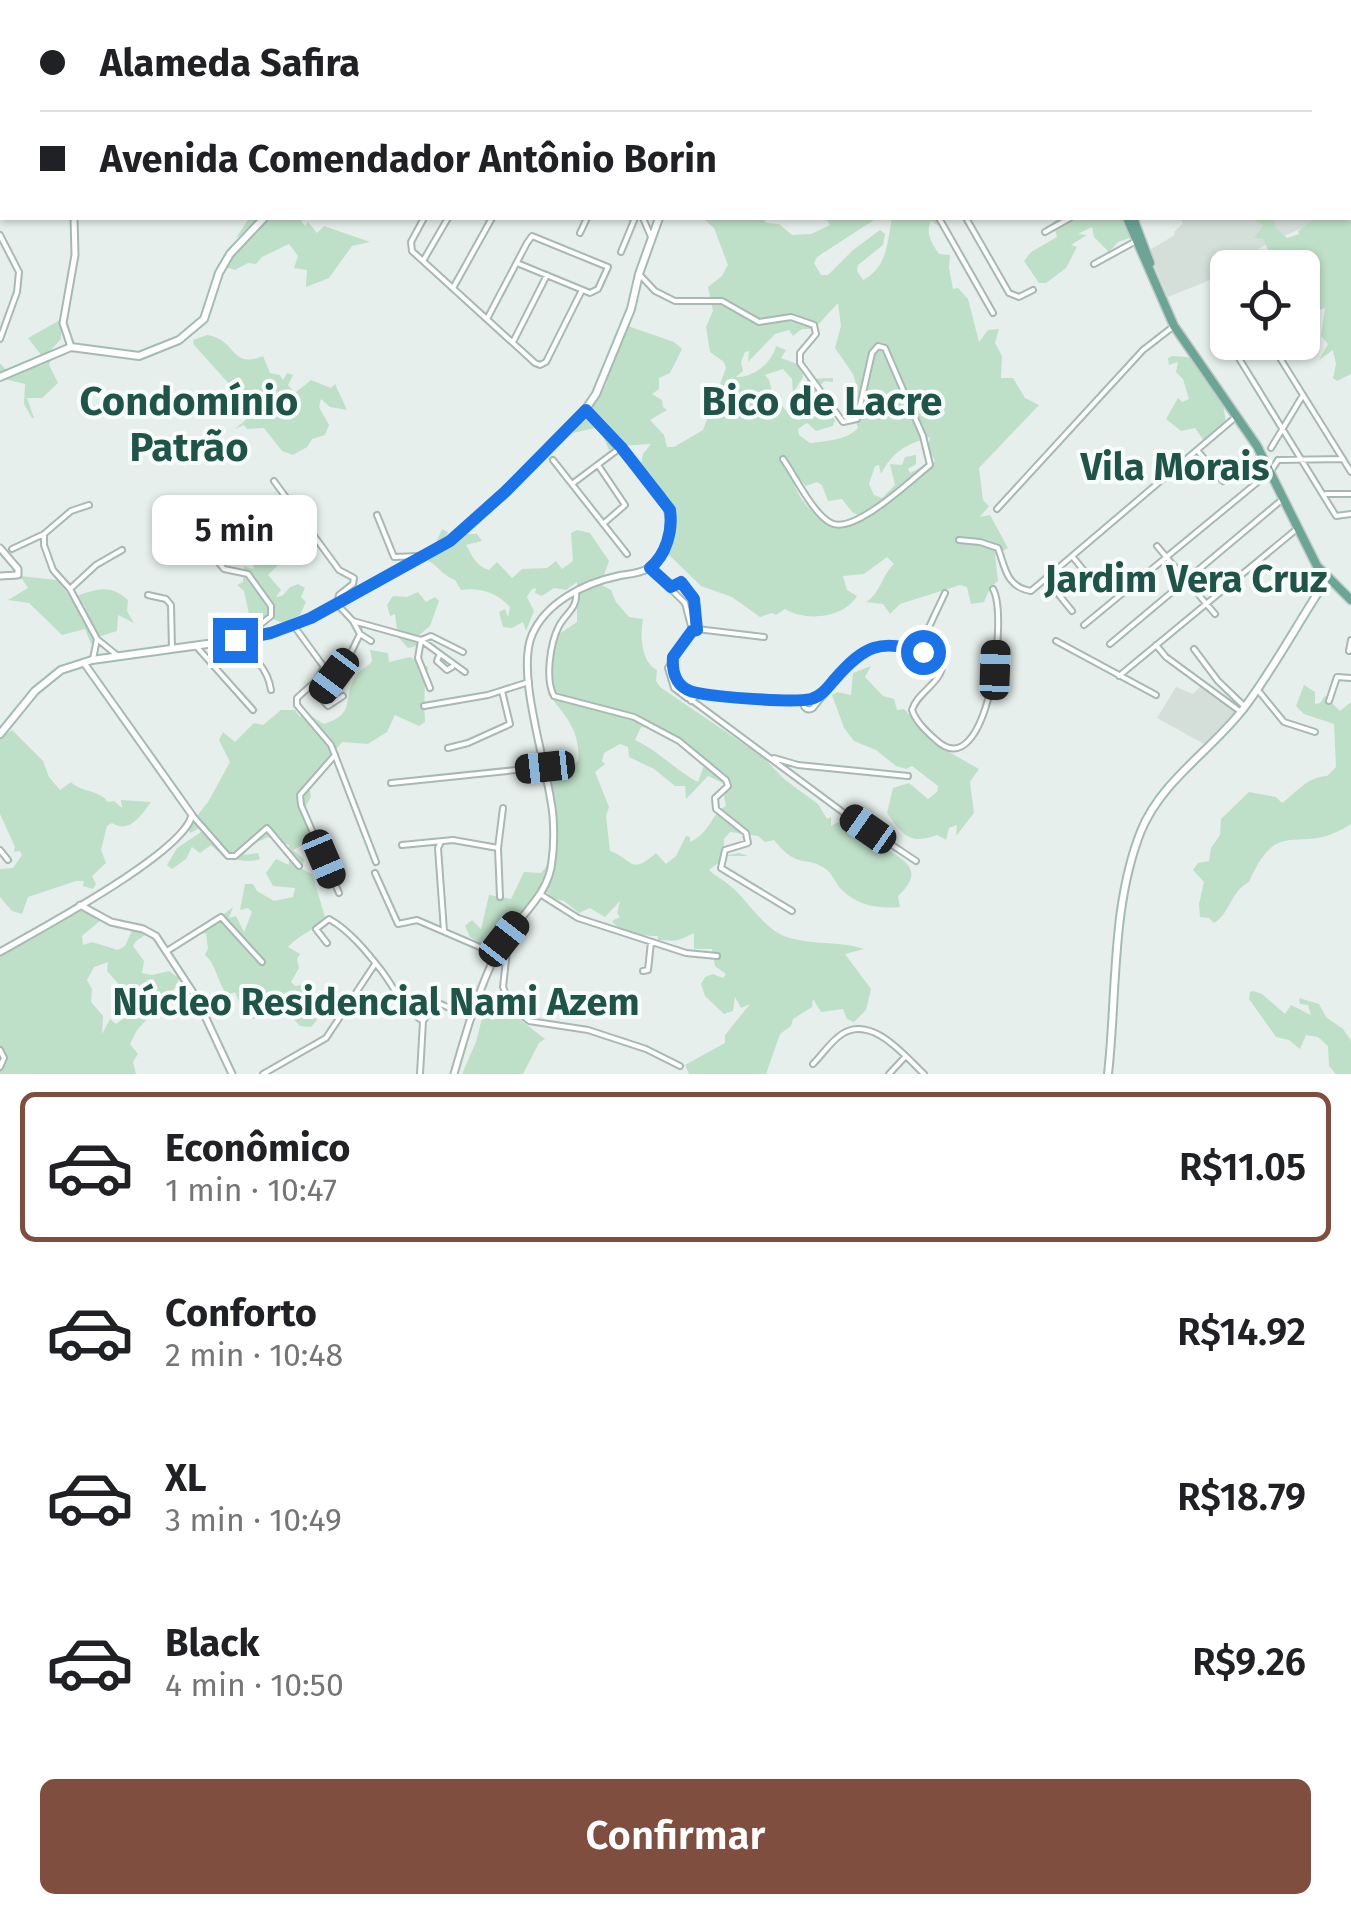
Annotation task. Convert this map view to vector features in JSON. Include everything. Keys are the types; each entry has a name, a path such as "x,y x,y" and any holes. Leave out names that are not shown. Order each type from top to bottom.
{"main road":[{"path":"0,377 70,348 139,356 179,340 204,319 219,272 230,254 262,220"},
{"path":"0,734 46,680 88,661 239,639 294,626 426,555 474,521 586,410 608,372 631,309 656,220"},
{"path":"1131,220 1174,326 1257,446 1327,579 1351,600"},
{"path":"1131,220 1155,282"},
{"path":"1108,1074 1113,978 1140,833 1170,785 1243,710 1327,579"}],"street":[{"path":"70,348 63,323 74,254 74,220"},
{"path":"423,220 410,245 423,262 536,362 543,364 582,290"},
{"path":"423,262 447,220"},
{"path":"453,288 491,220"},
{"path":"580,233 587,220"},
{"path":"621,252 634,220"},
{"path":"644,220 651,236"},
{"path":"940,220 993,313"},
{"path":"967,220 1009,293 1019,298 1033,290"},
{"path":"1045,232 1066,220"},
{"path":"0,234 19,272 17,292 0,339"},
{"path":"487,319 529,239 538,236 607,265 598,290 590,293 517,263"},
{"path":"1094,264 1136,240"},
{"path":"638,274 655,292 675,301 722,301 758,322 790,317 814,325 816,334 798,358 843,422 858,419 872,353 878,346 885,348 923,436 930,465 874,510 844,525 833,525 818,513 784,460"},
{"path":"513,342 548,276"},
{"path":"996,509 1142,350 1174,326"},
{"path":"1240,360 1337,517 1351,514"},
{"path":"1281,360 1351,472"},
{"path":"1271,448 1303,395"},
{"path":"454,1074 470,1017 496,954 549,878 553,816 527,657 537,626 545,614 576,592 615,576 650,568 660,558 666,543 670,510 621,447 586,410"},
{"path":"958,540 993,544 1000,551 1009,578 1024,590 1035,588 1238,416"},
{"path":"1257,446 1271,448"},
{"path":"572,484 621,447"},
{"path":"1271,448 1278,460"},
{"path":"1198,450 1223,481"},
{"path":"553,460 627,554"},
{"path":"1278,460 1346,461"},
{"path":"1084,626 1270,471 1278,460"},
{"path":"598,465 625,502 624,508 604,524"},
{"path":"274,481 339,570 354,578 354,584 339,596 337,604 360,634 372,641"},
{"path":"1323,494 1351,494"},
{"path":"1110,644 1284,498"},
{"path":"12,549 89,505"},
{"path":"376,515 394,557 426,555"},
{"path":"1119,676 1298,528"},
{"path":"44,534 53,570 70,589 96,639 118,656"},
{"path":"36,538 44,544"},
{"path":"197,558 205,544 224,569 248,574 273,610 271,616 239,639 238,648 251,654 269,677 271,690"},
{"path":"1157,546 1215,614"},
{"path":"0,548 18,569 18,575 0,576"},
{"path":"70,589 96,564 122,550"},
{"path":"1072,556 1098,588"},
{"path":"650,568 681,597 694,628"},
{"path":"1046,579 1072,611"},
{"path":"671,587 679,581 696,603 694,628 668,668 668,678 680,694 916,861"},
{"path":"945,594 929,628 941,669 937,681 917,698 912,710 916,720 950,749 958,748 972,735 993,688 997,626 993,589"},
{"path":"576,592 575,606 559,626 554,640 549,681 554,696 634,717 679,741 726,780 728,786 716,798 717,812 746,833 748,843 724,850 721,868 792,911"},
{"path":"148,595 171,605 172,649"},
{"path":"353,621 421,640 465,672"},
{"path":"294,626 324,667 317,680 297,698 297,705 321,730 335,755 376,862"},
{"path":"694,628 764,637"},
{"path":"343,696 328,706 320,697 347,661 360,634"},
{"path":"421,640 431,636 463,652"},
{"path":"96,639 88,661 192,815 228,856 235,856 267,828 299,866"},
{"path":"421,640 418,658 430,688"},
{"path":"1349,652 1351,640"},
{"path":"1056,641 1156,695"},
{"path":"673,657 676,678 692,692 792,701 824,691 856,658 874,648 893,644 937,654"},
{"path":"1156,645 1243,710"},
{"path":"196,646 253,710"},
{"path":"450,646 438,662 447,670 454,666"},
{"path":"1194,649 1243,710"},
{"path":"1329,701 1337,677 1351,678"},
{"path":"424,706 529,682"},
{"path":"1257,689 1284,722 1315,732"},
{"path":"448,748 510,724 502,691"},
{"path":"792,701 812,708 819,704 824,691"},
{"path":"690,699 692,692"},
{"path":"804,708 808,699"},
{"path":"808,699 814,703 812,708"},
{"path":"335,755 300,795 338,893"},
{"path":"772,759 908,776"},
{"path":"793,775 798,765"},
{"path":"391,783 545,767"},
{"path":"500,896 498,848 503,808"},
{"path":"0,952 172,844 190,826 192,815"},
{"path":"402,845 453,840 498,848"},
{"path":"441,842 438,856 444,932"},
{"path":"0,850 8,860"},
{"path":"375,874 395,922 417,920 496,954"},
{"path":"540,894 578,918 686,953 716,956"},
{"path":"80,905 111,922 149,932 168,950 204,1012 232,1074"},
{"path":"168,950 221,917 262,962"},
{"path":"327,943 316,929 329,919 362,947 404,1005 422,1020"},
{"path":"504,939 507,952 503,987 511,1006 529,1021 588,1030 646,1049 680,1066"},
{"path":"642,971 648,970 651,942"},
{"path":"264,1074 326,1038 375,964"},
{"path":"420,1074 422,1020 436,1002 470,1017"},
{"path":"813,1064 841,1035 868,1030 878,1033 924,1074"},
{"path":"0,1050 4,1058 0,1067"},
{"path":"889,1074 905,1056"}],"shaded area":[{"path":"1181,220 1321,220 1257,250 1210,250 1210,280 1168,297 1148,251 1175,235 1183,223"},
{"path":"1202,685 1237,710 1204,744 1157,718 1176,687 1193,694"}],"green space":[{"path":"248,220 300,220 305,226 308,222 317,233 324,226 370,242 352,246 329,278 306,287 307,270 294,268 298,256 289,244 256,264 248,263 235,270 225,267 245,233 236,238"},
{"path":"705,220 764,220 779,224 792,235 811,234 830,225 827,220 874,220 817,257 814,263 821,275 828,275 880,230 885,234 883,245 858,265 863,280 882,261 892,220 937,220 939,226 931,221 930,238 939,254 950,255 953,289 958,288 968,299 979,342 988,330 999,329 995,343 1002,356 1001,378 1013,378 1025,398 1039,405 979,468 983,500 989,506 980,517 990,515 1008,548 995,555 998,581 991,586 984,602 971,604 967,587 960,585 900,604 890,614 883,604 866,602 894,564 887,557 864,574 843,576 847,590 857,596 843,609 824,616 803,616 785,609 760,617 732,597 701,586 666,552 667,505 639,475 643,454 651,444 609,450 595,428 573,433 576,426 593,415 591,406 607,383 608,364 624,327 628,326 674,342 682,349 670,373 659,378 659,389 652,394 662,400 667,410 650,420 664,435 667,447 703,430 726,368 710,352 706,327 713,311 708,287 728,265 714,228","holes":["838,303 841,326 835,348 856,384 850,396 858,428 842,437 810,443 799,435 798,429 807,423 816,431 833,426 835,420 819,399 816,388 825,381 833,382 833,378 807,379 807,405 815,413 794,406 797,417 793,419 773,395 765,375 783,369 792,379 793,393 803,377 802,370 781,358 786,350 776,346 761,368 736,377 743,371 745,352 749,351 748,362 775,334 789,330 793,336 802,329 814,329","930,437 928,449 935,461 910,473 908,469 916,464 916,455 905,457 902,465 890,464 895,485 882,498 874,495 869,484 875,466 879,465 881,474 896,454","793,476 806,486 817,482 828,501 842,499 853,513 861,516 837,528 822,520 798,492"]},
{"path":"1056,220 1128,220 1132,237 1118,242 1109,252 1094,237 1092,227 1078,234 1087,235 1071,245 1077,247 1066,268 1046,283 1039,283 1024,261 1031,252 1057,237 1055,229 1045,229"},
{"path":"1254,220 1274,220 1287,238 1299,234 1313,220 1351,220 1351,374 1337,381 1333,378 1333,350 1320,359 1328,344 1321,336 1325,308 1320,310 1320,250 1268,250 1263,239 1254,238 1263,225"},
{"path":"62,319 61,339 49,352 53,354 49,365 58,383 42,398 27,398 32,418 24,404 25,384 0,378 0,363 6,370 25,371 37,366 42,356 28,338"},
{"path":"207,335 224,342 239,357 263,356 270,373 283,380 287,373 293,375 288,385 295,393 311,380 331,388 335,384 347,410 330,407 321,399 319,407 329,425 325,435 312,439 293,455 282,451 264,428 247,429 244,425 235,429 250,416 249,405 242,386 231,386 194,345 193,340"},
{"path":"1187,357 1201,365 1204,377 1223,404 1226,423 1204,441 1195,428 1181,431 1166,419 1178,398 1182,402 1189,399 1183,379 1176,372 1178,362 1169,365 1168,358"},
{"path":"258,511 265,533 277,550 267,561 278,565 268,575 281,590 276,597 298,584 305,588 301,597 306,602 300,615 283,623 275,620 268,606 266,619 252,628 244,591 237,585 243,582 244,566 253,569 254,564 261,564 241,532 249,517"},
{"path":"442,529 448,532 445,541 462,534 477,534 482,541 466,545 475,560 489,570 497,562 512,578 522,569 547,568 556,561 562,569 573,561 571,533 590,533 609,561 598,583 611,590 629,617 643,619 643,648 657,670 660,687 763,757 784,779 818,804 827,819 831,817 831,826 838,822 864,843 873,838 906,863 911,876 898,896 900,907 876,907 854,899 820,865 796,859 774,840 765,842 758,836 730,832 724,839 724,856 739,853 748,856 727,856 709,870 784,936 864,949 845,954 871,989 866,1010 854,1022 847,1019 843,1009 821,1012 813,999 812,1007 793,1019 791,1026 780,1034 766,1074 689,1074 685,1065 725,1043 725,1035 750,1004 741,1008 735,997 733,1011 724,1014 705,996 701,984 705,977 713,974 723,978 726,974 715,966 712,949 694,949 694,933 673,941 633,934 612,921 620,917 620,901 605,917 590,908 579,913 564,901 552,898 543,888 500,944 486,946 470,937 465,926 472,920 481,929 489,895 511,899 524,872 541,873 546,865 551,839 549,767 569,767 578,761 574,732 548,694 549,641 577,622 577,582 566,590 554,588 542,596 535,593 536,588 532,589 527,597 534,611 526,631 523,622 512,628 503,627 499,612 505,609 508,617 510,607 500,598 482,590 461,590 455,580 428,561","holes":["641,727 666,736 704,765 698,782 635,740","620,744 628,747 629,757 654,769 675,786 685,786 686,799 708,776 727,785 726,806 697,838 690,842 686,836 676,856 666,864 656,853 636,865 610,851 606,816 609,807 595,772 605,764 604,753"]},
{"path":"20,576 57,580 80,609 86,607 77,596 97,590 115,592 128,600 127,611 134,623 118,615 117,631 98,637 91,644 85,629 62,635 29,603 8,600 28,588"},
{"path":"418,592 426,602 435,597 439,601 430,626 417,637 417,646 408,648 398,637 395,614 390,616 387,605 393,596 407,597"},
{"path":"370,650 388,653 389,662 410,657 428,667 425,722 419,726 395,715 387,732 368,744 342,742 309,783 311,797 304,809 312,840 293,850 304,859 302,869 312,874 325,917 288,947 300,954 299,968 291,982 301,985 309,997 319,999 310,1010 317,1020 311,1027 300,1026 279,1003 258,1006 259,1017 253,1019 235,992 222,997 226,993 205,955 206,934 200,932 233,907 229,918 236,916 244,932 252,912 248,908 240,910 245,884 253,884 274,901 293,897 295,888 273,886 266,873 276,859 289,865 289,845 269,837 252,844 244,855 258,853 260,859 247,861 227,856 211,845 200,853 192,847 186,859 172,869 167,865 177,848 204,830 202,827 190,833 188,827 208,802 230,762 219,740 223,732 235,742 254,723 263,725 281,710 295,710 300,717 304,712 324,724 335,720 346,709 353,680 372,661"},
{"path":"871,666 865,677 883,696 894,699 897,710 904,709 940,747 979,769 970,782 974,813 956,836 957,825 949,828 946,840 937,835 912,838 902,832 887,813 893,788 909,783 928,799 938,786 912,766 896,766 876,750 854,741 844,728 832,695 851,695 853,673"},
{"path":"1304,685 1315,692 1315,704 1325,696 1340,711 1351,702 1351,824 1333,834 1281,842 1270,848 1249,882 1214,923 1200,917 1204,882 1193,870 1198,863 1209,861 1211,848 1220,835 1221,819 1249,792 1276,797 1282,803 1308,782 1327,776 1336,767 1334,724 1304,714 1296,706"},
{"path":"12,730 43,761 60,790 71,782 122,808 121,800 151,802 129,825 107,826 101,850 106,863 92,876 96,884 93,889 83,886 84,881 76,881 28,897 22,914 12,911 0,897 0,869 13,868 22,855 20,851 14,852 0,814 0,738"},
{"path":"78,909 85,909 101,920 82,936 83,945 92,942 118,950 125,946 132,930 150,932 133,946 144,961 142,973 169,971 179,978 130,1044 138,1054 133,1062 136,1074 0,1074 0,952 15,939","holes":["108,962 107,971 121,987 127,1016 116,1024 110,1019 102,1034 103,1016 91,1002 92,989 87,980 94,967"]},
{"path":"1253,991 1285,1014 1291,1005 1311,1015 1308,1005 1300,1004 1299,998 1319,1004 1326,1017 1343,1029 1351,1041 1351,1074 1336,1074 1329,1066 1328,1046 1318,1037 1306,1035 1300,1049 1289,1040 1276,1037 1249,999"},
{"path":"496,1001 545,1039 523,1074 462,1074 476,1042 485,1006"}],"district":[{"name":"Bico de Lacre","path":"822,402"},
{"name":"Condomínio Patrão","path":"189,425"},
{"name":"Vila Morais","path":"1175,467"},
{"name":"Jardim Vera Cruz","path":"1186,579"},
{"name":"Núcleo Residencial Nami Azem","path":"376,1002"}],"route":[{"path":"235,640 294,626 450,541 586,410 621,447 670,510 666,543 660,558 650,568 671,587 681,582 694,599 697,630 692,631 673,657 672,668 689,691 792,701 811,699 864,652 893,644 923,652"}]}
